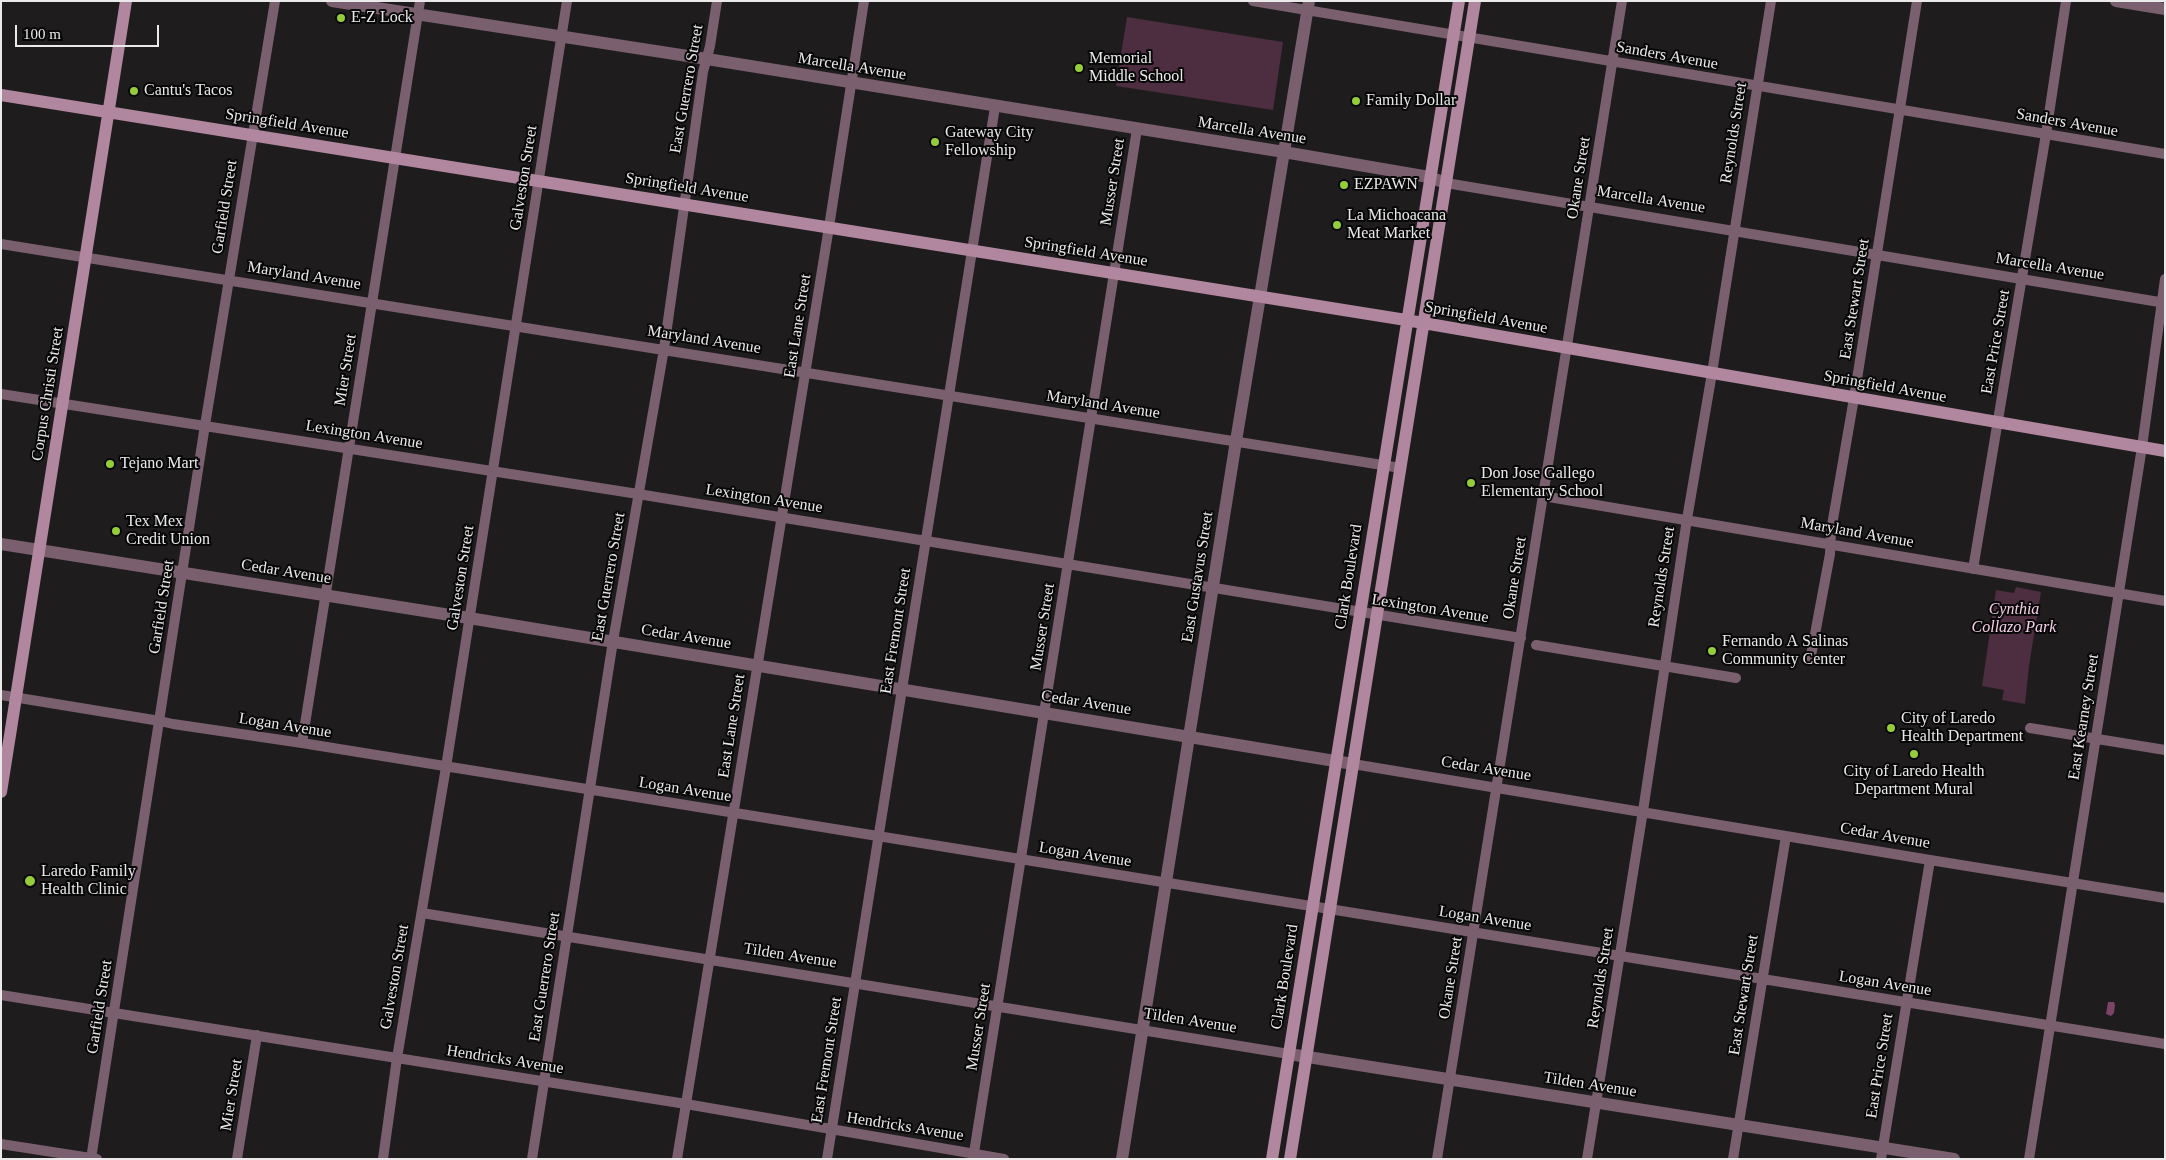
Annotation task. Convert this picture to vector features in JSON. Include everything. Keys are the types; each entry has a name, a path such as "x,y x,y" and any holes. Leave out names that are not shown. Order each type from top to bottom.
{"main road":[{"name":"Corpus Christi Street","path":"1,792 126,1"},
{"name":"Clark Boulevard","path":"1272,1159 1429,177 1459,1"},
{"name":"Clark Boulevard","path":"1290,1159 1475,1"},
{"name":"Springfield Avenue","path":"1,95 1406,320 2165,451"}],"street":[{"name":"Garfield Street","path":"93,1158 205,425 275,1"},
{"name":"Marcella Avenue","path":"332,1 1284,152 1429,177 1446,183 2163,302"},
{"name":"Mier Street","path":"302,744 420,1"},
{"name":"Galveston Street","path":"383,1159 396,1058 422,912 494,471 567,1"},
{"name":"East Guerrero Street","path":"532,1159 613,641 664,349 683,204 717,1"},
{"name":"East Lane Street","path":"677,1159 806,372 864,1"},
{"name":"Sanders Avenue","path":"1253,1 1308,6 1613,62 2165,154"},
{"name":"Okane Street","path":"1437,1159 1622,1"},
{"name":"Reynolds Street","path":"1588,1159 1687,519 1771,1"},
{"name":"East Stewart Street","path":"1810,661 1831,544 1831,531 1917,1"},
{"name":"East Price Street","path":"1973,569 2046,134 2066,1"},
{"path":"2116,1 2165,9"},
{"name":"East Gustavus Street","path":"1122,1159 1212,588 1308,6"},
{"name":"East Fremont Street","path":"827,1159 995,107"},
{"name":"Musser Street","path":"974,1156 1137,129"},
{"name":"Maryland Avenue","path":"1,244 517,325 1401,468"},
{"name":"East Kearney Street","path":"2029,1159 2142,447 2165,279"},
{"name":"Lexington Avenue","path":"1,394 638,494 1521,638"},
{"name":"Maryland Avenue","path":"1543,496 2165,601"},
{"name":"Cedar Avenue","path":"1,544 326,594 902,688 2165,898"},
{"path":"1536,645 1736,678"},
{"name":"Logan Avenue","path":"1,695 2165,1044"},
{"path":"2030,728 2165,750"},
{"name":"East Stewart Street","path":"1733,1159 1761,979 1786,836"},
{"name":"East Price Street","path":"1882,1153 1930,860"},
{"name":"Tilden Avenue","path":"422,912 1306,1057 1738,1125 1882,1153 1954,1159"},
{"name":"Hendricks Avenue","path":"1,995 686,1104 974,1156 1004,1159"},
{"name":"Mier Street","path":"237,1159 257,1035"},
{"path":"1,1144 93,1158"}],"green space":[{"path":"1127,17 1283,42 1273,110 1116,86"},
{"name":"Cynthia Collazo Park","path":"2016,587 2041,592 2025,704 2002,700 2004,690 1982,686 1996,590 2014,593"}],"shaded area":[{"path":"2108,1002 2114,1002 2115,1005 2114,1013 2111,1016 2106,1014"}],"place":[{"name":"E-Z Lock","path":"341,18"},
{"name":"Memorial Middle School","path":"1079,68"},
{"name":"Cantu's Tacos","path":"134,91"},
{"name":"Family Dollar","path":"1356,101"},
{"name":"Gateway City Fellowship","path":"935,142"},
{"name":"EZPAWN","path":"1344,185"},
{"name":"La Michoacana Meat Market","path":"1337,225"},
{"name":"Tejano Mart","path":"110,464"},
{"name":"Don Jose Gallego Elementary School","path":"1471,483"},
{"name":"Tex Mex Credit Union","path":"116,531"},
{"name":"Fernando A Salinas Community Center","path":"1712,651"},
{"name":"City of Laredo Health Department","path":"1891,728"},
{"name":"City of Laredo Health Department Mural","path":"1914,754"},
{"name":"Laredo Family Health Clinic","path":"30,881"}]}
